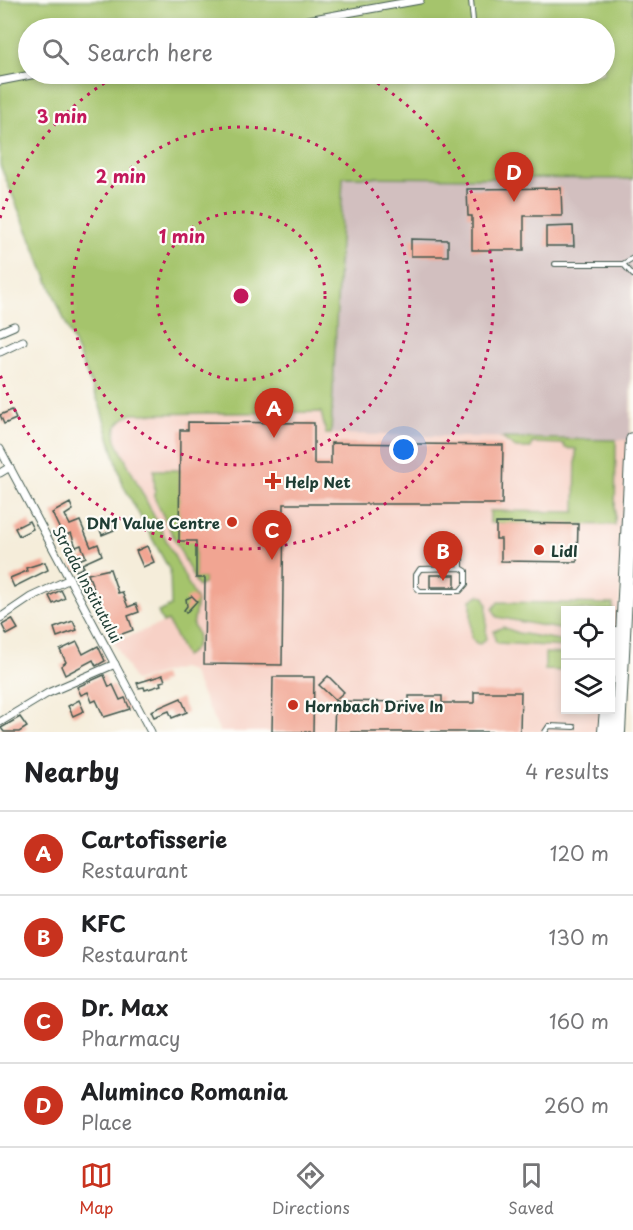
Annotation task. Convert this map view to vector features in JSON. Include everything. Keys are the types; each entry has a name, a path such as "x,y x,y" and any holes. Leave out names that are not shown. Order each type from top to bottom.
{"highway":[{"path":"618,732 633,440"},
{"path":"611,660 627,472 632,453"},
{"path":"626,732 633,587"},
{"path":"631,632 633,648"}],"street":[{"path":"318,18 420,0"},
{"path":"0,81 18,78"},
{"path":"0,332 14,326"},
{"path":"0,352 23,341"},
{"name":"Strada Institutului","path":"0,449 152,732"},
{"path":"0,473 10,467"},
{"path":"0,618 31,597 70,579"},
{"path":"0,722 48,693 115,664"}],"lane":[{"path":"471,0 472,18"},
{"path":"555,264 623,264 633,258"},
{"path":"623,264 633,275"},
{"path":"461,553 461,568 465,570 466,584 460,591 420,591 416,587 416,575 422,568 461,568"},
{"path":"545,732 549,726 574,727"}],"shaded area":[{"path":"343,177 633,179 630,440 331,434"},
{"path":"332,380 630,440 615,671 615,606 561,606 561,714 612,714 611,732 220,732 191,671 181,668 135,681 114,642 163,623 158,612 171,606 170,571 123,485 100,406"}],"green space":[{"path":"0,0 633,0 633,179 343,177 331,434 326,434 321,412 132,414 117,426 115,433 117,443 197,601 193,626 198,639 193,650 185,656 168,621 163,623 158,612 171,606 170,571 123,485 100,406 0,165"},
{"path":"502,438 616,440 615,525 490,523 490,511 575,512 576,449 565,448 564,444 532,443 531,448 516,448"},
{"path":"154,470 180,470 180,541 196,541 196,578 205,578 205,583 198,587 155,499"},
{"path":"479,595 484,597 487,604 486,639 480,644 471,637 471,600"},
{"path":"498,602 613,604 613,606 561,606 561,629 497,617 493,609"},
{"path":"503,627 518,633 561,640 561,647 498,643 495,640 494,631"},
{"path":"545,653 561,654 561,671 545,670"}],"building":[{"path":"561,188 562,216 524,216 524,250 472,250 472,216 468,216 467,189"},
{"path":"573,226 574,246 546,246 546,227"},
{"path":"411,239 448,240 448,256 411,256"},
{"path":"12,410 16,419 4,424 0,415"},
{"path":"188,422 314,423 314,464 331,464 331,443 503,445 502,504 284,504 282,665 204,664 205,578 196,578 196,541 179,541 180,430 188,430"},
{"path":"70,503 73,510 65,515 70,525 80,521 91,547 98,544 102,555 82,564 84,567 76,571 72,563 86,557 81,545 76,547 71,533 63,536 52,513"},
{"path":"29,521 33,529 19,536 15,528"},
{"path":"110,521 114,530 102,535 98,525"},
{"name":"Lidl","path":"496,523 578,524 577,562 501,561 501,539 496,539"},
{"path":"147,546 154,562 143,567 136,551"},
{"path":"45,562 48,570 14,587 10,578 27,571 26,568"},
{"path":"110,569 118,593 122,592 128,607 136,604 139,612 128,616 133,630 111,638 105,621 102,623 100,617 104,615 88,574"},
{"path":"430,575 455,575 455,587 430,587"},
{"path":"61,590 65,598 53,604 49,596"},
{"path":"192,596 197,601 186,613 184,610 187,606 186,599"},
{"path":"12,619 18,629 7,635 2,625"},
{"path":"73,621 77,630 57,637 54,628"},
{"path":"77,642 83,654 98,646 105,661 96,666 93,660 65,675 61,666 66,662 60,650"},
{"path":"104,675 109,687 113,685 120,700 125,698 130,709 104,717 96,700 92,702 88,692 81,695 77,687"},
{"path":"163,675 165,681 160,682 161,685 145,690 144,687 139,688 137,683"},
{"path":"328,676 344,692 335,700 319,685"},
{"name":"Hornbach Drive In","path":"273,677 314,677 313,732 272,732"},
{"path":"474,692 521,692 520,732 334,732 335,701 409,702 409,696 442,696 442,703 474,703"},
{"path":"181,698 187,712 172,718 169,711 154,717 151,711"},
{"path":"79,700 84,711 73,716 68,706"},
{"path":"20,717 27,727 19,732 4,732 1,728"}],"place":[{"name":"Aluminco Romania","path":"514,202"},
{"name":"Cartofisserie","path":"274,438"},
{"name":"Help Net","path":"273,481"},
{"name":"DN1 Value Centre","path":"232,522"},
{"name":"Lidl","path":"539,550"},
{"name":"Dr. Max","path":"272,560"},
{"name":"KFC","path":"443,581"},
{"name":"Hornbach Drive In","path":"293,705"}]}
